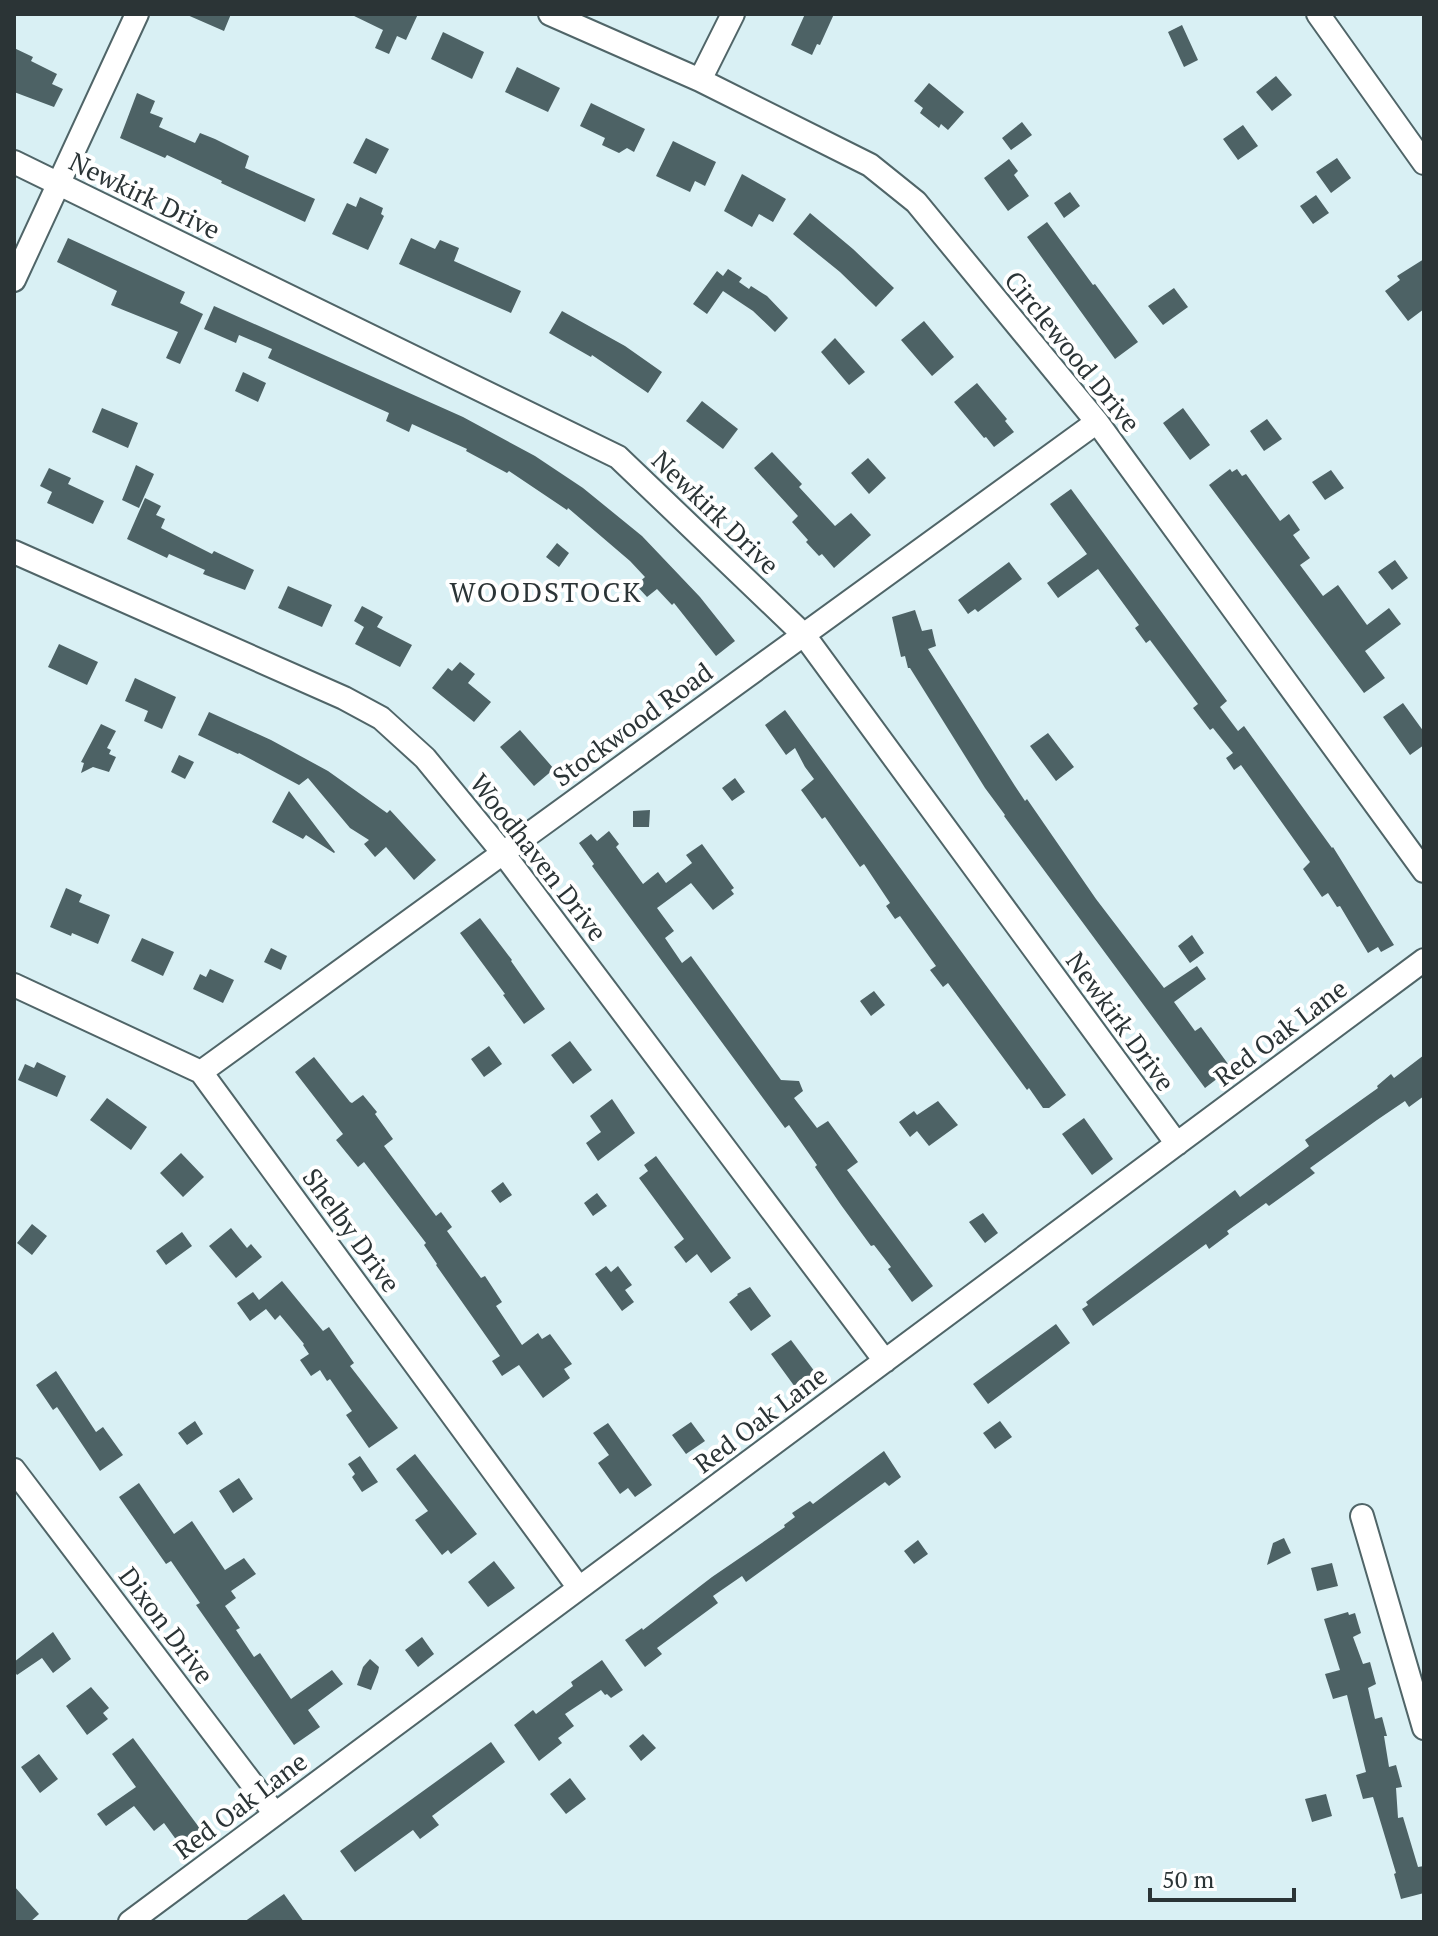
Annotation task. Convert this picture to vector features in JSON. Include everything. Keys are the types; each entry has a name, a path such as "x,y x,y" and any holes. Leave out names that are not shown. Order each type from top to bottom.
{"street":[{"path":"14,280 137,14"},
{"name":"Circlewood Drive","path":"550,14 700,80 870,165 916,202 1097,422 1424,871"},
{"path":"700,80 733,14"},
{"path":"1318,14 1424,163"},
{"name":"Newkirk Drive","path":"14,162 618,457 804,635 1177,1144"},
{"name":"Stockwood Road","path":"201,1072 1097,422"},
{"name":"Woodhaven Drive","path":"14,552 344,698 381,718 425,758 503,853 885,1361"},
{"name":"Red Oak Lane","path":"130,1922 1424,960"},
{"name":"Shelby Drive","path":"14,985 201,1072 579,1588"},
{"name":"Dixon Drive","path":"14,1470 275,1814"},
{"path":"1362,1516 1424,1728"}],"building":[{"path":"185,14 231,14 224,31"},
{"path":"350,14 418,14 406,40 397,36 389,54 375,48 383,30"},
{"path":"805,14 834,14 812,55 791,45"},
{"path":"1182,25 1198,60 1184,67 1168,32"},
{"path":"443,32 484,52 472,79 431,59"},
{"path":"14,48 57,74 52,84 63,89 54,107 14,92"},
{"path":"517,67 560,88 548,112 505,92"},
{"path":"1276,76 1292,95 1272,111 1256,92"},
{"path":"929,83 964,112 948,130 941,124 939,128 920,113 923,108 914,101"},
{"path":"137,93 155,101 150,113 163,118 159,127 195,143 200,133 215,139 249,156 245,168 315,199 305,222 167,155 165,158 120,138"},
{"path":"591,103 645,129 634,152 627,148 619,153 602,145 605,138 580,126"},
{"path":"1022,122 1032,135 1011,150 1002,138"},
{"path":"1243,125 1258,146 1238,160 1223,139"},
{"path":"366,138 389,149 376,174 353,163"},
{"path":"673,141 716,162 705,186 695,181 690,192 656,176"},
{"path":"1337,158 1351,178 1331,193 1316,172"},
{"path":"1009,159 1018,171 1014,175 1029,196 1008,211 984,178"},
{"path":"742,174 786,199 773,222 759,214 752,227 724,211"},
{"path":"1070,192 1080,206 1064,218 1054,203"},
{"path":"1316,195 1329,213 1313,224 1300,206"},
{"path":"360,197 383,208 381,214 384,216 368,250 332,234 347,203 356,207"},
{"path":"810,213 894,288 876,307 840,272 793,234"},
{"path":"1047,222 1138,342 1115,359 1027,237"},
{"path":"68,238 185,292 180,303 203,314 180,364 166,358 178,332 111,305 117,291 57,262"},
{"path":"411,238 435,249 440,240 459,248 454,261 521,291 511,313 399,264"},
{"path":"1424,259 1424,309 1408,321 1385,291 1400,280 1397,276"},
{"path":"728,269 742,278 739,282 749,289 751,286 767,296 788,318 775,332 753,311 723,291 707,314 693,304 717,271 723,276"},
{"path":"1174,288 1188,307 1163,325 1148,306"},
{"path":"214,306 463,417 535,456 583,488 642,536 700,597 735,641 716,656 674,603 672,605 657,589 647,597 636,585 645,577 630,561 568,508 509,471 507,473 467,449 412,424 409,432 386,421 389,413 268,358 272,349 239,335 236,343 204,329"},
{"path":"562,311 625,346 662,372 648,393 592,355 549,333"},
{"path":"924,321 954,357 932,376 901,340"},
{"path":"835,338 865,372 849,385 821,352"},
{"path":"243,372 266,383 258,402 235,391"},
{"path":"977,383 1014,432 994,447 954,402"},
{"path":"702,401 738,429 723,449 686,421"},
{"path":"102,408 138,423 128,448 92,432"},
{"path":"1183,408 1210,445 1190,460 1163,423"},
{"path":"1267,419 1282,439 1264,451 1250,431"},
{"path":"772,452 835,526 851,513 871,535 834,568 806,542 808,540 792,522 798,516 754,468"},
{"path":"868,458 886,478 869,494 851,473"},
{"path":"136,465 154,474 139,508 122,500"},
{"path":"49,468 71,478 68,484 104,501 93,524 47,503 52,492 40,486"},
{"path":"1230,469 1232,472 1237,469 1242,476 1246,474 1280,521 1289,514 1300,530 1293,535 1310,558 1300,565 1323,596 1338,585 1367,625 1389,608 1401,624 1365,651 1385,678 1364,693 1209,485"},
{"path":"1331,470 1344,488 1325,500 1312,482"},
{"path":"1071,489 1227,701 1220,707 1238,731 1244,726 1333,847 1394,945 1381,952 1378,947 1368,953 1340,906 1337,907 1328,893 1322,897 1303,869 1310,862 1241,765 1234,770 1226,758 1233,753 1193,708 1198,704 1150,640 1146,643 1135,628 1139,625 1098,569 1058,598 1047,583 1087,554 1050,504"},
{"path":"145,498 161,506 156,515 165,519 161,528 212,554 214,551 254,570 245,590 203,574 205,570 169,554 167,558 127,539"},
{"path":"557,543 569,553 559,567 546,557"},
{"path":"1395,560 1408,578 1392,590 1378,572"},
{"path":"1009,562 1022,579 978,612 975,609 968,614 958,600"},
{"path":"288,586 332,605 322,627 278,608"},
{"path":"362,606 383,617 377,627 412,645 400,667 355,644 364,627 354,621"},
{"path":"915,610 922,631 932,629 936,646 928,649 1015,786 1164,988 1197,966 1206,979 1174,1002 1195,1031 1201,1027 1231,1068 1205,1088 1004,816 908,668 905,656 901,657 892,617"},
{"path":"59,644 98,662 87,685 48,667"},
{"path":"460,662 475,674 468,683 491,702 474,722 432,688 448,668 452,671"},
{"path":"135,678 176,697 162,729 144,721 148,711 125,701"},
{"path":"1403,703 1424,732 1424,745 1410,755 1383,717"},
{"path":"785,710 1066,1095 1049,1108 1043,1108 1029,1088 1027,1090 948,983 943,987 930,970 936,966 900,916 895,919 886,906 890,903 864,864 860,867 825,817 822,819 801,790 814,779 795,748 786,755 765,725"},
{"path":"209,712 271,740 328,771 387,813 390,810 436,860 414,880 386,847 375,857 364,844 369,840 350,828 308,778 299,785 198,735"},
{"path":"101,724 116,731 107,748 111,750 109,754 116,757 109,772 93,767 81,773 84,763 81,762"},
{"path":"520,730 554,769 534,786 500,747"},
{"path":"1048,733 1074,767 1056,781 1030,746"},
{"path":"179,755 194,762 185,779 171,772"},
{"path":"735,778 745,792 732,801 722,788"},
{"path":"289,791 334,853 306,835 303,839 272,822"},
{"path":"650,810 649,827 633,827 633,811"},
{"path":"609,831 619,844 616,847 643,884 658,872 666,883 692,863 686,855 702,844 734,888 731,890 734,894 713,910 691,883 657,908 674,931 665,938 682,963 691,956 781,1080 799,1081 803,1091 794,1098 817,1128 828,1121 858,1162 847,1170 933,1286 912,1302 888,1269 891,1267 841,1205 789,1125 785,1128 592,866 594,864 579,843 591,834 597,841"},
{"path":"66,888 82,895 79,902 110,915 98,944 50,927"},
{"path":"480,918 545,1009 524,1024 460,933"},
{"path":"1192,935 1204,953 1190,963 1178,946"},
{"path":"142,938 174,952 163,976 131,961"},
{"path":"271,948 287,956 281,970 264,962"},
{"path":"210,969 234,980 223,1003 193,989 200,974 206,977"},
{"path":"874,991 885,1005 871,1016 860,1001"},
{"path":"570,1041 592,1070 573,1084 551,1055"},
{"path":"489,1046 502,1064 484,1077 471,1059"},
{"path":"1424,1055 1424,1096 1409,1107 1405,1101 1377,1120 1310,1168 1315,1173 1269,1206 1266,1203 1227,1231 1229,1234 1209,1249 1206,1244 1093,1326 1082,1309 1088,1305 1086,1302 1235,1190 1240,1197 1309,1146 1305,1140 1378,1088 1391,1074 1394,1078"},
{"path":"314,1057 350,1102 363,1095 377,1112 375,1114 393,1139 384,1146 436,1216 441,1212 452,1227 447,1231 481,1278 485,1276 502,1302 496,1306 522,1345 538,1333 542,1339 550,1334 572,1364 564,1369 570,1378 543,1398 519,1365 502,1376 492,1361 500,1356 436,1265 424,1245 426,1243 364,1162 358,1167 336,1140 343,1134 295,1072"},
{"path":"37,1062 66,1076 57,1097 18,1080 25,1064 34,1068"},
{"path":"107,1098 147,1127 131,1150 90,1120"},
{"path":"612,1099 635,1133 598,1161 586,1143 601,1132 590,1116"},
{"path":"938,1101 958,1125 929,1146 917,1131 910,1137 899,1122 914,1111 917,1115"},
{"path":"1084,1118 1113,1159 1092,1175 1062,1134"},
{"path":"181,1153 204,1177 183,1197 160,1173"},
{"path":"656,1156 731,1258 711,1273 697,1254 686,1263 674,1247 684,1239 639,1178 648,1171 644,1165"},
{"path":"503,1182 512,1195 500,1203 491,1191"},
{"path":"597,1193 607,1206 593,1216 584,1203"},
{"path":"983,1213 998,1233 985,1243 969,1222"},
{"path":"32,1224 47,1236 32,1255 17,1243"},
{"path":"231,1228 247,1248 251,1244 262,1257 236,1278 209,1246"},
{"path":"182,1232 192,1246 166,1265 156,1251"},
{"path":"606,1266 611,1272 618,1266 632,1285 625,1290 634,1302 622,1311 595,1274"},
{"path":"282,1281 323,1331 329,1327 354,1363 350,1366 398,1428 369,1448 346,1415 352,1411 330,1379 327,1381 320,1370 311,1376 300,1360 309,1354 280,1315 275,1320 266,1309 250,1321 237,1303 253,1292 259,1300"},
{"path":"750,1287 771,1316 751,1331 729,1302"},
{"path":"1056,1324 1070,1343 988,1404 973,1384"},
{"path":"791,1340 815,1372 795,1387 771,1354"},
{"path":"56,1371 96,1432 103,1427 123,1455 100,1471 57,1407 53,1410 36,1385"},
{"path":"195,1421 203,1434 187,1445 178,1433"},
{"path":"1000,1421 1012,1437 995,1449 983,1433"},
{"path":"691,1422 705,1441 686,1454 672,1435"},
{"path":"608,1423 652,1485 635,1497 628,1488 620,1494 598,1463 609,1455 593,1433"},
{"path":"884,1451 901,1477 889,1486 885,1482 746,1582 742,1576 713,1596 718,1603 657,1648 662,1654 645,1667 625,1640 785,1527 795,1517 792,1513 810,1501 813,1504"},
{"path":"415,1454 477,1534 451,1554 448,1550 442,1555 415,1520 428,1511 396,1469"},
{"path":"360,1456 378,1482 362,1492 348,1464"},
{"path":"239,1478 253,1499 233,1513 219,1491"},
{"path":"139,1483 174,1534 192,1521 225,1570 244,1558 256,1574 231,1591 236,1598 225,1606 254,1657 260,1653 291,1699 332,1670 343,1684 308,1710 320,1727 294,1745 196,1605 200,1603 171,1561 166,1564 119,1497"},
{"path":"1284,1538 1291,1553 1267,1565 1273,1543"},
{"path":"918,1540 928,1554 914,1564 904,1551"},
{"path":"494,1561 515,1588 488,1607 468,1582"},
{"path":"1332,1563 1338,1586 1317,1591 1311,1568"},
{"path":"1348,1612 1349,1615 1355,1613 1361,1633 1353,1637 1363,1664 1370,1662 1376,1684 1368,1688 1375,1719 1382,1717 1389,1767 1396,1765 1402,1787 1396,1788 1398,1818 1403,1817 1418,1867 1424,1866 1424,1893 1401,1899 1373,1797 1363,1799 1356,1775 1366,1772 1347,1695 1333,1699 1325,1674 1340,1670 1324,1619"},
{"path":"53,1632 71,1659 53,1673 42,1658 17,1675 14,1662"},
{"path":"422,1637 434,1654 418,1667 405,1650"},
{"path":"370,1659 379,1667 371,1690 357,1685 363,1667"},
{"path":"602,1660 623,1690 611,1698 601,1690 565,1714 574,1726 558,1738 562,1743 539,1761 514,1725 533,1710 536,1714 573,1686 571,1682"},
{"path":"91,1687 109,1708 103,1713 108,1719 87,1735 66,1706"},
{"path":"643,1734 656,1748 641,1761 629,1746"},
{"path":"133,1738 201,1830 180,1845 164,1823 154,1831 134,1806 106,1826 97,1814 136,1787 112,1754"},
{"path":"491,1742 505,1762 432,1816 439,1825 420,1839 413,1830 355,1872 340,1851"},
{"path":"39,1754 58,1779 40,1793 21,1767"},
{"path":"570,1778 586,1799 566,1814 550,1794"},
{"path":"1326,1794 1332,1816 1312,1822 1305,1799"},
{"path":"14,1886 39,1914 30,1922 14,1922"},
{"path":"284,1894 304,1922 244,1922"}],"district":[{"name":"WOODSTOCK","path":"546,591"}]}
